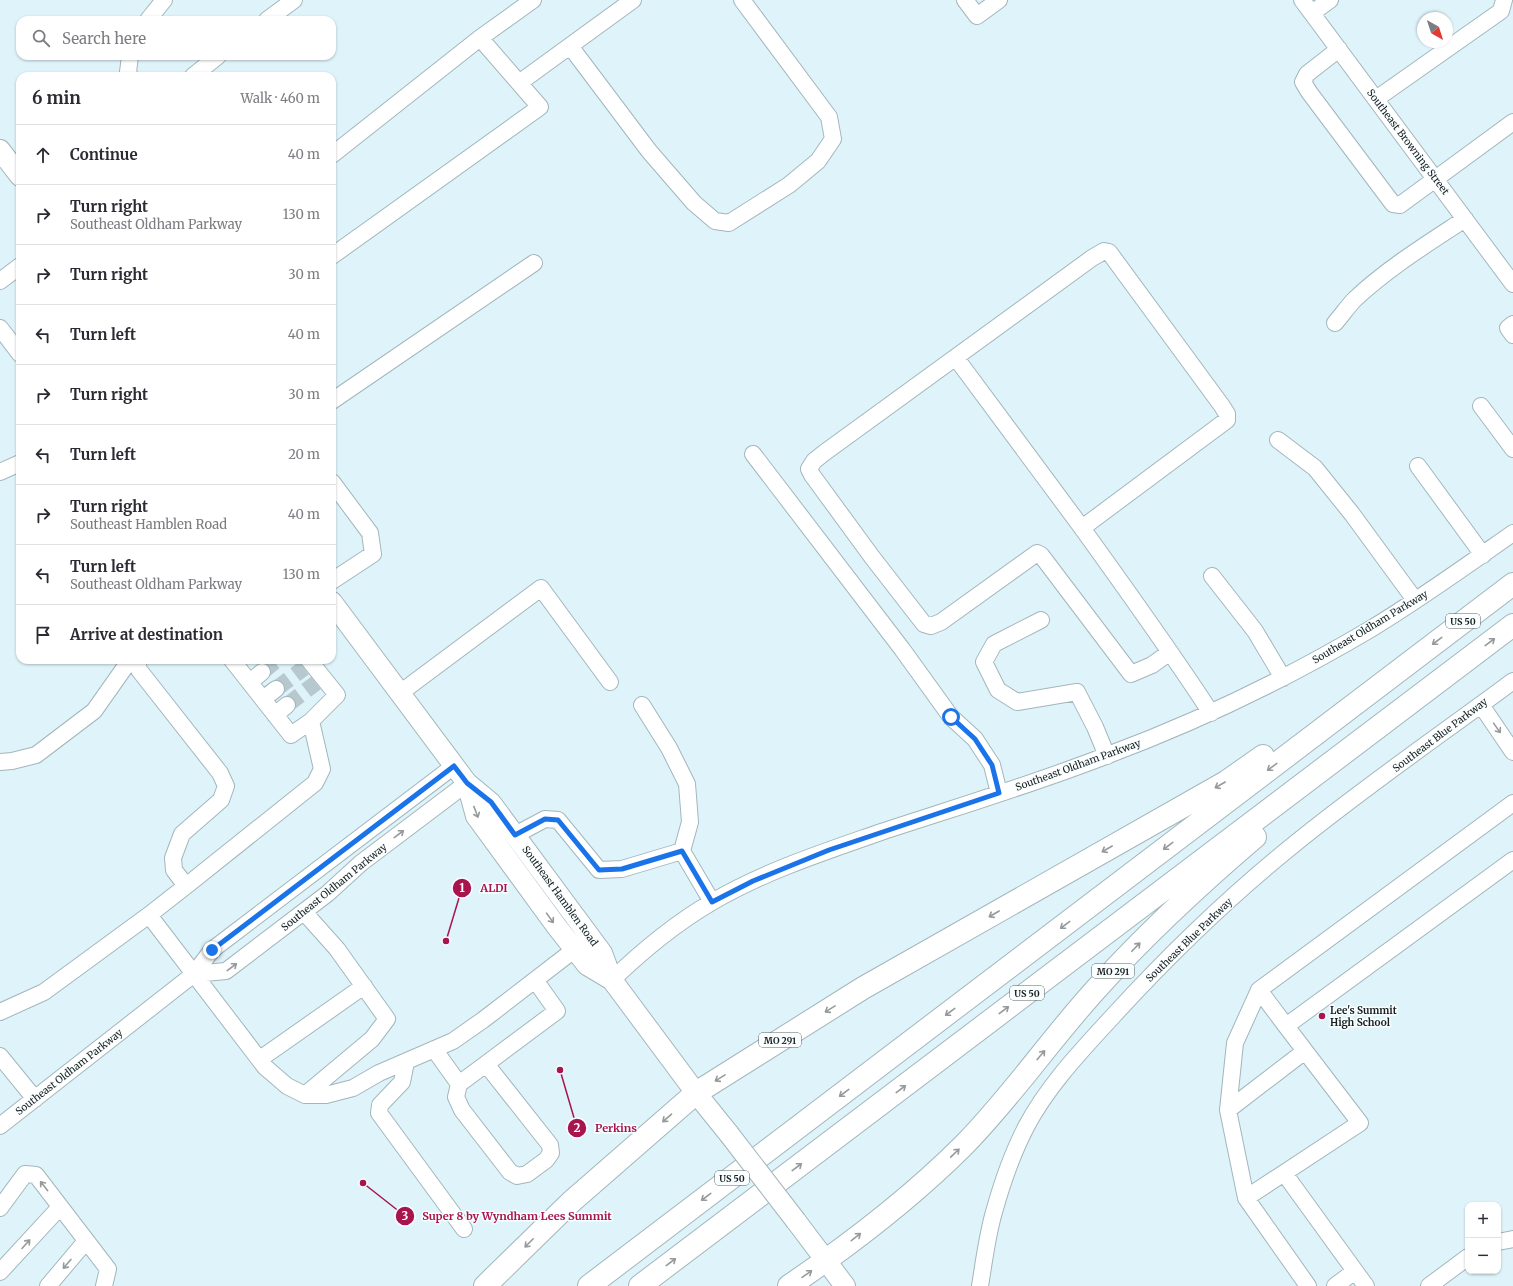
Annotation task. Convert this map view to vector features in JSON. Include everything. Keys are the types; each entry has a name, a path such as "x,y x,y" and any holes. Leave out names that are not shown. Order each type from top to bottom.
{"highway":[{"name":"US 50","path":"589,1286 1513,584"},
{"name":"US 50","path":"640,1286 1513,625"},
{"name":"MO 291","path":"696,1093 863,988 1226,782 1396,658 1414,658"},
{"name":"MO 291","path":"826,1261 916,1190 965,1144 1098,986 1187,897 1272,822 1410,718 1415,699"},
{"path":"485,1286 571,1202 696,1093"},
{"path":"789,1286 826,1261"}],"main road":[{"path":"0,150 16,171"},
{"name":"Southeast Hamblen Road","path":"336,607 467,783 491,802 602,953 612,980 696,1093 845,1286"},
{"name":"Southeast Hamblen Road","path":"467,783 476,816 574,950 586,965 612,980"}],"street":[{"path":"151,16 164,0"},
{"path":"272,16 294,0"},
{"path":"336,152 480,38 533,0"},
{"path":"519,83 633,0"},
{"path":"570,46 649,151 694,203 715,221 730,223 789,185 818,161 833,139 828,117 742,0"},
{"path":"965,0 977,16 999,0"},
{"name":"Southeast Browning Street","path":"1302,0 1513,284"},
{"path":"1312,13 1330,0"},
{"path":"1376,99 1501,11 1504,0"},
{"path":"336,253 540,107 480,38"},
{"path":"1339,49 1306,74 1303,82 1393,204 1400,205 1513,122"},
{"path":"128,72 130,60"},
{"path":"198,72 213,60"},
{"path":"1335,323 1354,300 1387,272 1465,219"},
{"path":"1082,528 1227,420 1227,414 1222,406 1109,252 1104,251 1092,258 814,461 809,468 812,475 872,557 924,624 930,626 941,622 1037,553 1042,555 1131,674 1155,663 1170,652"},
{"path":"336,398 534,263"},
{"path":"1513,324 1508,328 1513,335"},
{"path":"0,328 16,349"},
{"path":"956,358 1082,528 1170,652 1211,713"},
{"path":"1480,406 1513,449"},
{"path":"1278,440 1315,468 1352,514 1415,600"},
{"path":"754,454 902,649 951,717 975,739 992,765 999,793"},
{"path":"0,472 16,465"},
{"path":"1418,466 1483,554"},
{"path":"336,487 370,533 373,554 336,578"},
{"name":"Southeast Oldham Parkway","path":"612,980 630,963 688,918 712,902 753,881 829,850 1107,756 1211,713 1283,678 1372,628 1513,533"},
{"path":"1212,576 1256,631 1283,678"},
{"path":"400,693 541,588 610,682"},
{"path":"1041,620 994,644 984,662 998,690 1017,702 1076,692 1095,726 1107,756"},
{"path":"0,762 36,755 94,711 127,664"},
{"path":"138,664 139,670 220,773 226,786 221,800 182,834 173,858 174,870 186,886"},
{"path":"235,664 263,699 281,710 291,734 311,721 336,696 319,681 308,664"},
{"path":"250,682 262,672"},
{"name":"Southeast Blue Parkway","path":"980,1286 993,1214 1014,1151 1027,1125 1059,1078 1124,1003 1195,933 1287,851 1325,820 1481,705 1511,687"},
{"path":"263,699 276,689"},
{"path":"642,705 669,748 688,784 690,822 682,851 712,902"},
{"path":"1481,705 1513,752"},
{"path":"0,1012 44,992 149,915 315,783 322,769 311,721"},
{"name":"Southeast Oldham Parkway","path":"0,1126 194,974 212,950 454,766"},
{"name":"Southeast Oldham Parkway","path":"194,974 226,971 327,894 361,863 467,783"},
{"path":"1308,1286 1246,1198 1228,1110 1235,1044 1259,990 1513,803"},
{"path":"515,835 545,819 558,820 599,870 622,869 682,851"},
{"path":"1286,1026 1513,860"},
{"path":"304,912 337,949 387,1019 372,1039 305,1095"},
{"path":"149,915 265,1067 287,1086 305,1095 326,1095 353,1088 379,1073 453,1041 483,1020 574,950"},
{"path":"486,1064 550,1145 551,1153 546,1160 528,1174 517,1176 510,1172 462,1110 456,1097 459,1084 557,1011 535,980"},
{"path":"260,1059 364,986"},
{"path":"1246,1198 1360,1123 1259,990"},
{"path":"434,1049 459,1084"},
{"path":"1228,1110 1305,1051"},
{"path":"0,1056 35,1098"},
{"path":"406,1062 402,1082 380,1105 379,1113 464,1229"},
{"path":"1284,1173 1366,1286"},
{"path":"0,1208 25,1174 36,1175 108,1269 104,1286"},
{"path":"0,1272 60,1207"},
{"path":"1501,1241 1513,1239"},
{"path":"48,1286 86,1241"},
{"path":"1429,1286 1465,1259"},
{"path":"1335,1286 1355,1271"}],"tunnel":[{"path":"262,672 272,664"},
{"path":"276,689 304,668"},
{"path":"287,705 316,683"}],"place":[{"name":"ALDI","path":"446,941"},
{"name":"Lee's Summit High School","path":"1322,1016"},
{"name":"Perkins","path":"560,1070"},
{"name":"Super 8 by Wyndham Lees Summit","path":"363,1183"}],"route":[{"path":"212,950 454,766 467,783 491,802 515,835 545,819 558,820 599,870 622,869 682,851 712,902 753,881 829,850 999,793 992,765 975,739 951,717"}]}
